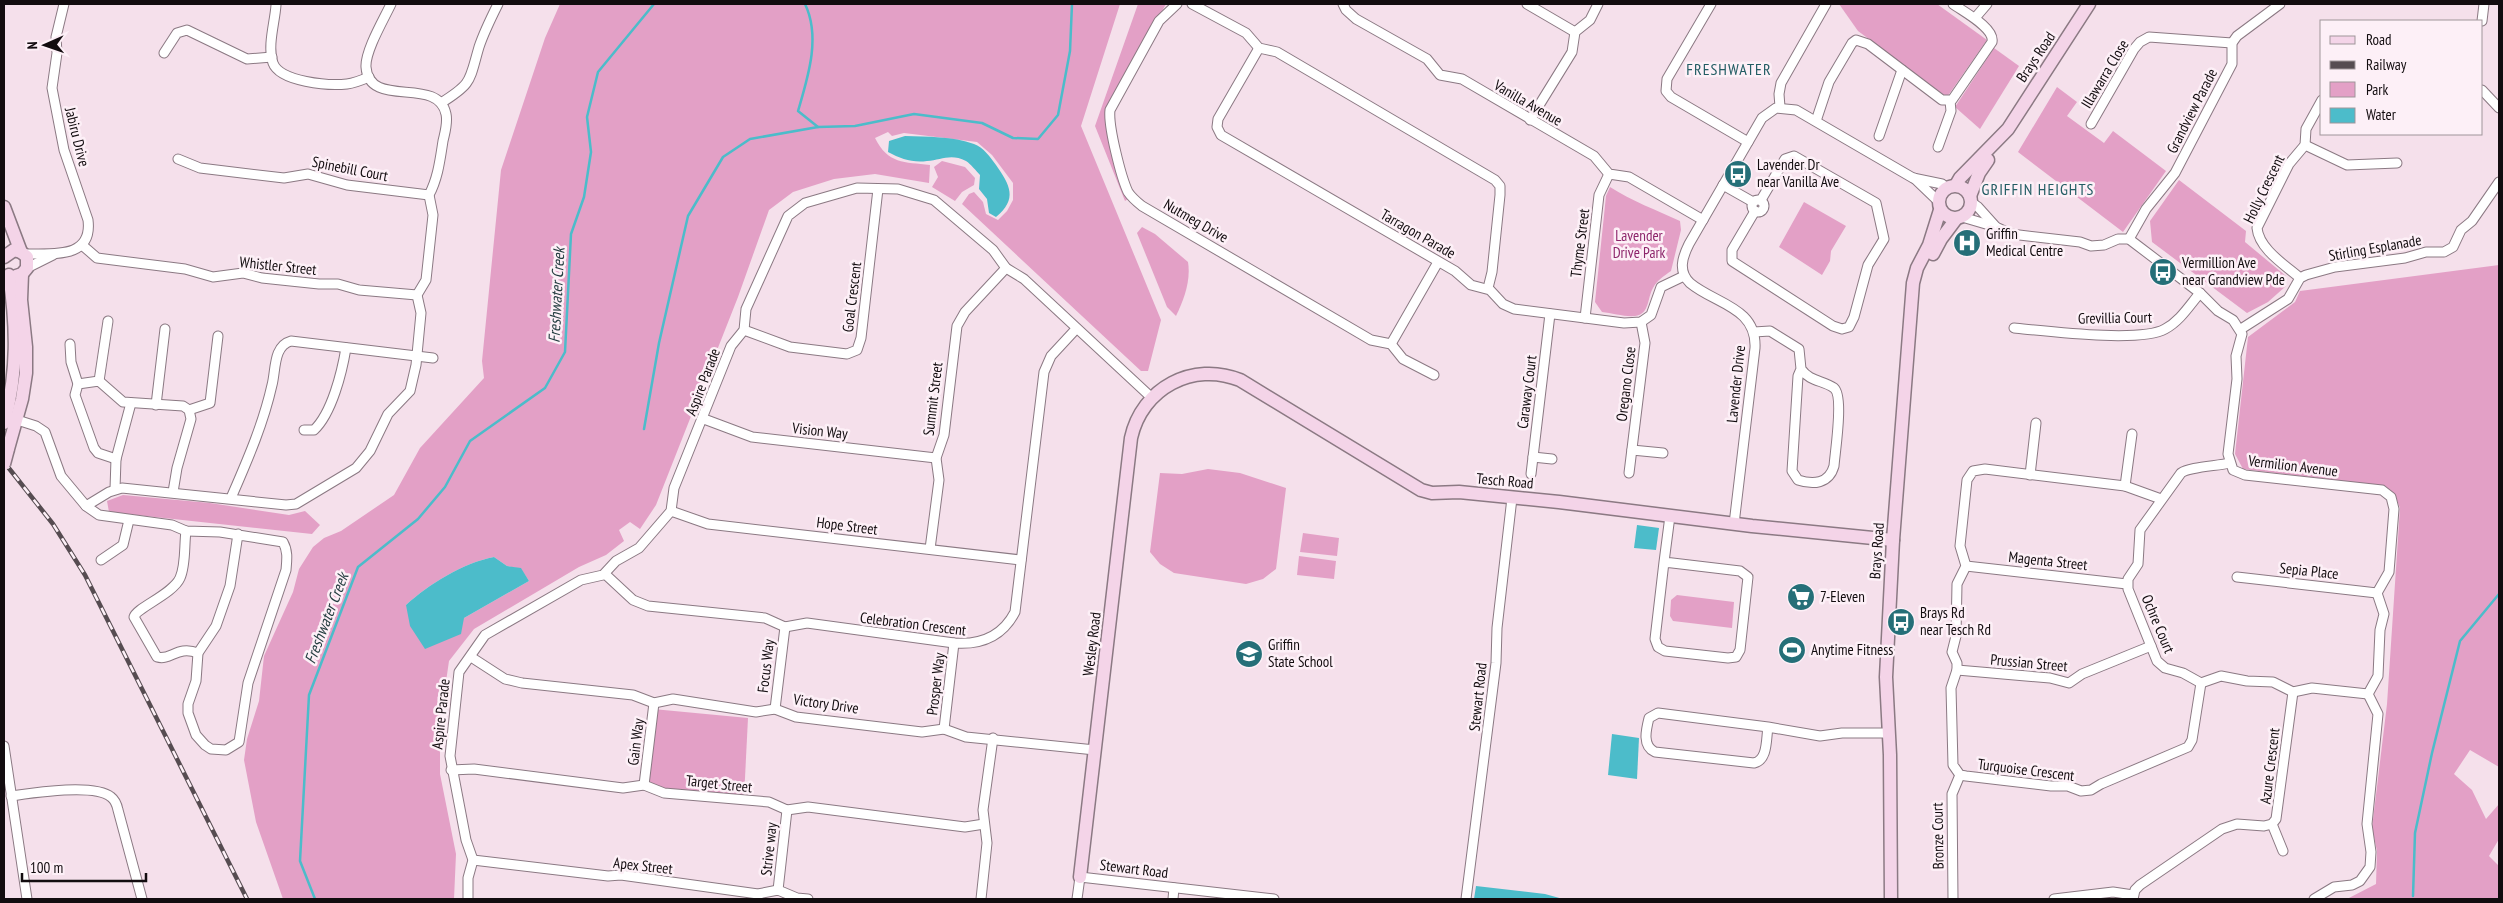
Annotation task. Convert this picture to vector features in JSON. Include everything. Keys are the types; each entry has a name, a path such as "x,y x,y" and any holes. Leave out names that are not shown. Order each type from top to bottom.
{"main road":[{"name":"Brays Road","path":"1951,186 2008,129 2089,4"},
{"name":"Brays Road","path":"1970,199 1979,173 2004,141 2008,129"},
{"path":"1951,186 1964,189 1970,199 1969,211 1959,218 1947,217 1939,206 1942,191 1951,186"},
{"name":"Brays Road","path":"1891,899 1886,677 1893,540 1914,276 1929,245 1939,206"},
{"path":"4,207 28,261 20,300 26,347 26,373 9,420"},
{"name":"Brays Road","path":"1914,294 1941,239 1959,218"},
{"path":"4,226 7,239 5,255"},
{"path":"5,255 14,250 23,253"},
{"path":"6,272 16,276 25,271"},
{"path":"4,464 8,449 16,355 16,324 6,272"},
{"name":"Tesch Road","path":"1152,398 1170,383 1188,376 1208,373 1230,376 1267,395 1421,490 1432,493 1459,492 1734,524 1893,540"},
{"name":"Wesley Road","path":"1080,877 1130,447 1137,420 1152,398"}],"street":[{"name":"Jabiru Drive","path":"64,4 56,37 57,53 52,88 64,150 88,220 88,236 82,245"},
{"path":"86,506 115,489 174,492 290,505 356,468 370,451 388,414 410,391 417,356 422,310 417,295 424,285 427,273 433,215 429,195 436,183 446,121 441,103 429,95 382,88 374,84 369,77 367,60 391,4"},
{"path":"441,103 463,88 469,80 482,38 498,4"},
{"name":"Nutmeg Drive","path":"1177,4 1159,21 1110,110 1112,132 1126,185 1131,196 1142,206 1371,340 1391,344"},
{"path":"1192,4 1246,33 1259,48 1277,52 1495,180 1500,186 1500,195 1492,272 1488,288"},
{"name":"Vanilla Avenue","path":"1343,4 1346,10 1356,19 1427,59 1440,75 1462,79 1594,156 1609,174"},
{"path":"1527,4 1575,32"},
{"path":"1530,120 1572,52 1575,32 1590,20 1598,4"},
{"path":"1711,4 1667,79 1666,92 1674,99 1748,142"},
{"path":"1780,107 1779,94 1782,83 1826,4"},
{"path":"1938,147 1951,111 1950,101 1992,40 1991,32 1975,18 1953,4"},
{"path":"1975,18 1987,4"},
{"path":"2232,43 2237,36 2280,4"},
{"path":"2482,20 2484,4"},
{"path":"276,5 272,57 276,69 290,78 341,85 369,77"},
{"path":"164,53 177,33 187,30 247,59 272,57"},
{"name":"Illawarra Close","path":"2091,124 2134,49 2140,42 2149,37 2232,43"},
{"path":"1816,121 1829,82 1854,41 1862,40 1942,100 1950,101"},
{"name":"Grandview Parade","path":"2129,240 2146,209 2175,173 2232,64 2232,43"},
{"name":"Tarragon Parade","path":"1259,48 1218,119 1217,127 1220,134 1458,274 1471,285 1488,288 1510,308 1585,318 1641,322"},
{"path":"1879,136 1902,70"},
{"path":"2483,91 2499,108"},
{"name":"Holly Crescent","path":"2300,278 2263,245 2258,238 2257,228 2289,164 2305,145 2306,129 2320,104"},
{"path":"1641,322 1652,315 1662,287 1684,276 1682,267 1685,251 1765,115 1780,107 1796,110 1914,178 1951,186"},
{"path":"2305,145 2347,165 2397,163"},
{"path":"1794,156 1876,203 1884,239 1868,265 1850,325 1842,329 1833,326 1734,264 1730,257 1731,252 1756,204 1785,159 1794,156"},
{"name":"Spinebill Court","path":"178,159 200,168 284,178 308,174 347,185 429,195"},
{"path":"1609,174 1629,177 1703,220"},
{"name":"Thyme Street","path":"1585,318 1599,195 1609,174"},
{"path":"1914,178 1939,206"},
{"name":"Stirling Esplanade","path":"2300,278 2335,267 2405,258 2426,252 2444,252 2453,247 2461,230 2472,221 2499,182"},
{"path":"1723,185 1756,204"},
{"name":"Aspire Parade","path":"468,899 468,880 473,860 466,840 464,818 452,770 450,747 457,678 461,669 485,635 582,580 605,574 616,561 639,548 671,511 674,488 704,419 731,346 744,330 746,309 779,232 791,212 805,203 857,188 902,189 941,204 993,250 1006,268 1024,279 1152,398"},
{"name":"Goal Crescent","path":"744,330 790,348 846,354 857,350 861,338 878,189"},
{"path":"1970,199 1996,227"},
{"path":"1959,218 1996,227 2011,234 2080,242 2091,246 2104,245 2118,239 2129,240 2200,293 2218,311 2234,320 2241,329 2288,299 2300,278"},
{"path":"25,271 53,255 70,251 82,245"},
{"name":"Whistler Street","path":"82,245 97,258 185,269 208,276 243,273 262,278 338,284 359,290 417,295"},
{"path":"23,253 53,255"},
{"path":"1434,375 1403,359 1391,344 1438,262"},
{"name":"Summit Street","path":"930,549 939,480 936,458 944,435 957,326 965,312 1006,268"},
{"name":"Lavender Drive","path":"1684,276 1693,286 1745,317 1754,332 1755,348 1734,524"},
{"name":"Grevillia Court","path":"2014,328 2083,334 2152,334 2172,324 2200,293"},
{"name":"Caraway Court","path":"1531,474 1550,314"},
{"path":"99,381 108,321"},
{"name":"Oregano Close","path":"1629,474 1645,343 1641,322"},
{"path":"156,405 165,329"},
{"name":"Celebration Crescent","path":"785,627 807,623 972,644 982,642 1010,621 1015,612 1044,372 1051,356 1076,329"},
{"name":"Vermilion Avenue","path":"2241,329 2242,340 2236,356 2237,379 2228,454 2233,470 2245,475 2382,490 2391,497 2394,509 2389,572 2377,592"},
{"path":"1754,332 1770,332 1796,347 1801,355 1792,471 1798,480 1818,483 1830,475 1834,469 1839,398 1833,388 1810,379 1801,370"},
{"path":"99,381 117,398 131,403 183,406 190,410 210,403 218,336"},
{"path":"231,498 257,439 268,405 280,348 290,342 434,358"},
{"path":"70,344 71,362 78,384 75,395 94,448 98,453 116,459"},
{"path":"304,430 314,430 322,419 341,372 346,348"},
{"path":"1798,388 1810,379"},
{"path":"78,384 99,381"},
{"path":"115,489 116,459 131,403"},
{"path":"174,492 177,468 191,419 190,410"},
{"name":"Vision Way","path":"704,419 752,437 936,458"},
{"path":"9,420 36,426 45,432 61,476 86,506 102,516 172,525 186,531 238,534 282,542 287,551 283,580 248,683 239,742 231,749 218,750 205,745 196,735 191,724 188,704 196,681 198,652 216,626 230,586 238,534"},
{"path":"2030,475 2036,422"},
{"path":"2125,486 2132,434"},
{"path":"1632,450 1663,454"},
{"path":"1533,457 1552,459"},
{"name":"Ochre Court","path":"2201,683 2182,673 2160,665 2150,646 2127,584 2138,564 2140,530 2161,499 2185,470 2230,463"},
{"path":"1966,566 1960,546 1967,480 1973,471 1985,469 2125,486 2161,499"},
{"name":"Stewart Road","path":"1466,899 1494,680 1497,628 1512,498"},
{"name":"Hope Street","path":"671,511 708,524 1021,560"},
{"path":"1664,562 1740,571 1746,574 1748,580 1740,650 1736,657 1728,658 1664,651 1658,647 1656,639 1664,562 1670,516"},
{"path":"101,560 123,545 130,520"},
{"path":"186,531 180,578 161,598 137,611 134,617 157,657 165,657 182,649 198,652"},
{"name":"Magenta Street","path":"1966,566 2127,584"},
{"name":"Turquoise Crescent","path":"1966,566 1958,584 1956,636 1952,652 1957,663 1957,670 1951,688 1952,754 1953,765 1960,775 2091,790 2188,747 2192,740 2201,683"},
{"path":"605,574 628,597 642,605 765,618 785,627"},
{"name":"Sepia Place","path":"2237,577 2377,592"},
{"path":"2368,694 2378,676 2380,630 2384,614 2377,592"},
{"name":"Focus Way","path":"775,709 785,627"},
{"name":"Prosper Way","path":"944,729 954,643"},
{"name":"Prussian Street","path":"1957,670 2050,678 2068,683 2082,674 2150,646"},
{"name":"Victory Drive","path":"471,657 510,681 633,695 654,703 673,700 756,712 775,709 796,717 922,732 944,729 961,736 1095,750"},
{"path":"2201,683 2221,676 2247,681 2273,682 2293,692 2312,688 2368,694"},
{"name":"Azure Crescent","path":"2133,897 2140,885 2222,829 2237,824 2264,826 2272,824 2278,812 2293,692"},
{"path":"2314,899 2334,887 2352,885 2360,881 2370,867 2371,852 2367,824 2378,714 2368,694"},
{"name":"Gain Way","path":"644,785 654,703"},
{"path":"1768,728 1764,756 1756,763 1655,752 1648,748 1646,742 1648,720 1655,714 1768,728 1820,736 1842,733 1888,733"},
{"path":"981,899 987,843 983,810 993,738"},
{"path":"4,746 27,899"},
{"name":"Target Street","path":"452,770 474,769 623,788 644,785 664,793 769,802 787,810 808,807 965,827 984,824"},
{"name":"Bronze Court","path":"1953,899 1952,794 1960,775"},
{"path":"11,796 60,790 104,793 111,797 118,810 142,899"},
{"name":"Strive way","path":"778,890 787,810"},
{"path":"2272,824 2284,851"},
{"name":"Apex Street","path":"473,860 608,876 619,875 753,893 778,890 793,897 808,899"},
{"name":"Stewart Road","path":"1080,877 1274,899"},
{"name":"Wesley Road","path":"1078,899 1080,877"},
{"path":"1173,899 1174,888"},
{"path":"2054,899 2112,892 2133,897"}],"green space":[{"path":"560,4 1120,4 1081,126 1161,320 1148,371 1141,371 962,204 969,194 974,192 983,202 986,214 998,220 1007,211 1013,200 1013,183 992,155 977,142 904,133 892,136 888,132 875,138 885,153 891,157 905,162 930,165 929,183 875,174 834,179 793,192 769,210 738,297 656,505 640,529 630,522 619,530 624,541 606,555 579,567 474,629 449,661 441,716 437,718 436,726 440,729 440,774 456,854 454,899 283,899 256,822 244,760 247,739 259,701 264,656 293,592 299,569 313,547 324,538 341,531 394,495 420,448 484,378 482,361 501,170 545,38","holes":["494,557 507,566 521,569 529,581 464,618 406,605 425,589 447,575 470,564"]},
{"path":"1138,4 1166,4 1112,101 1106,123 1118,159 1115,165 1120,168 1129,198 1125,201 1095,126"},
{"path":"1839,4 1937,4 1987,40 1947,97 1858,31"},
{"path":"1994,48 2019,66 1980,129 1955,107"},
{"path":"2057,87 2077,102 2067,116 2104,143 2113,131 2166,171 2123,232 2018,152"},
{"path":"942,161 965,167 975,178 974,185 962,192 955,201 932,187 938,177 934,167"},
{"path":"2179,180 2246,231 2245,242 2286,276 2286,286 2268,302 2247,313 2152,242 2150,221"},
{"name":"Lavender Drive Park","path":"1610,187 1635,201 1680,221 1681,230 1671,271 1655,285 1646,309 1640,315 1602,312 1595,302 1606,196"},
{"path":"1804,202 1846,226 1831,251 1830,261 1822,275 1779,247"},
{"path":"1142,227 1155,234 1188,262 1189,276 1186,290 1176,316 1167,307 1137,233"},
{"path":"2499,265 2499,767 2470,750 2454,774 2472,790 2486,819 2499,804 2499,839 2489,856 2499,866 2499,899 2347,899 2376,884 2377,851 2372,828 2387,704 2400,508 2395,495 2385,486 2243,469 2235,454 2248,337 2295,302 2300,291"},
{"path":"1208,469 1240,473 1286,488 1276,569 1263,579 1246,584 1174,573 1160,564 1150,552 1160,473 1182,474"},
{"path":"123,495 210,503 289,515 305,511 320,525 312,534 109,512 107,501"},
{"path":"1303,533 1339,538 1337,556 1300,552"},
{"path":"1299,556 1336,561 1334,579 1297,575"},
{"path":"1677,595 1734,602 1732,628 1673,621 1670,616 1671,600"},
{"path":"653,709 748,718 744,798 654,789 648,785"}],"water":[{"path":"905,136 940,137 966,141 981,148 994,162 1008,185 1009,198 1003,210 996,217 989,213 987,199 979,189 980,175 966,161 951,157 927,161 912,161 888,152 889,141"},
{"path":"1637,525 1659,528 1656,550 1634,548"},
{"path":"494,557 507,566 521,568 529,581 464,618 461,634 425,649 410,626 406,605 425,589 447,575 470,564"},
{"path":"1612,734 1639,738 1637,779 1608,775"},
{"path":"1476,886 1545,894 1563,899 1474,899"}],"waterway":[{"name":"Freshwater Creek","path":"315,899 300,861 309,695 358,567 418,519 445,487 470,441 545,388 565,352 571,234 584,197 591,152 587,117 598,72 654,4"},
{"name":"Freshwater Creek","path":"805,4 810,17 812,43 809,71 798,111 818,127"},
{"name":"Freshwater Creek","path":"644,429 659,343 688,216 723,157 750,139 818,127 855,126 914,114 982,123 1013,138 1038,139 1058,115 1070,51 1072,4"},
{"path":"2413,896 2415,833 2432,753 2460,641 2499,594"}],"railway":[{"path":"4,462 53,524 85,575 247,899"}],"place":[{"name":"Lavender Dr near Vanilla Ave","path":"1738,174"},
{"name":"Griffin Medical Centre","path":"1967,243"},
{"name":"Vermillion Ave near Grandview Pde","path":"2163,272"},
{"name":"7-Eleven","path":"1801,597"},
{"name":"Brays Rd near Tesch Rd","path":"1901,622"},
{"name":"Anytime Fitness","path":"1792,650"},
{"name":"Griffin State School","path":"1249,654"}],"district":[{"name":"FRESHWATER","path":"1729,69"},
{"name":"GRIFFIN HEIGHTS","path":"2038,189"}]}
